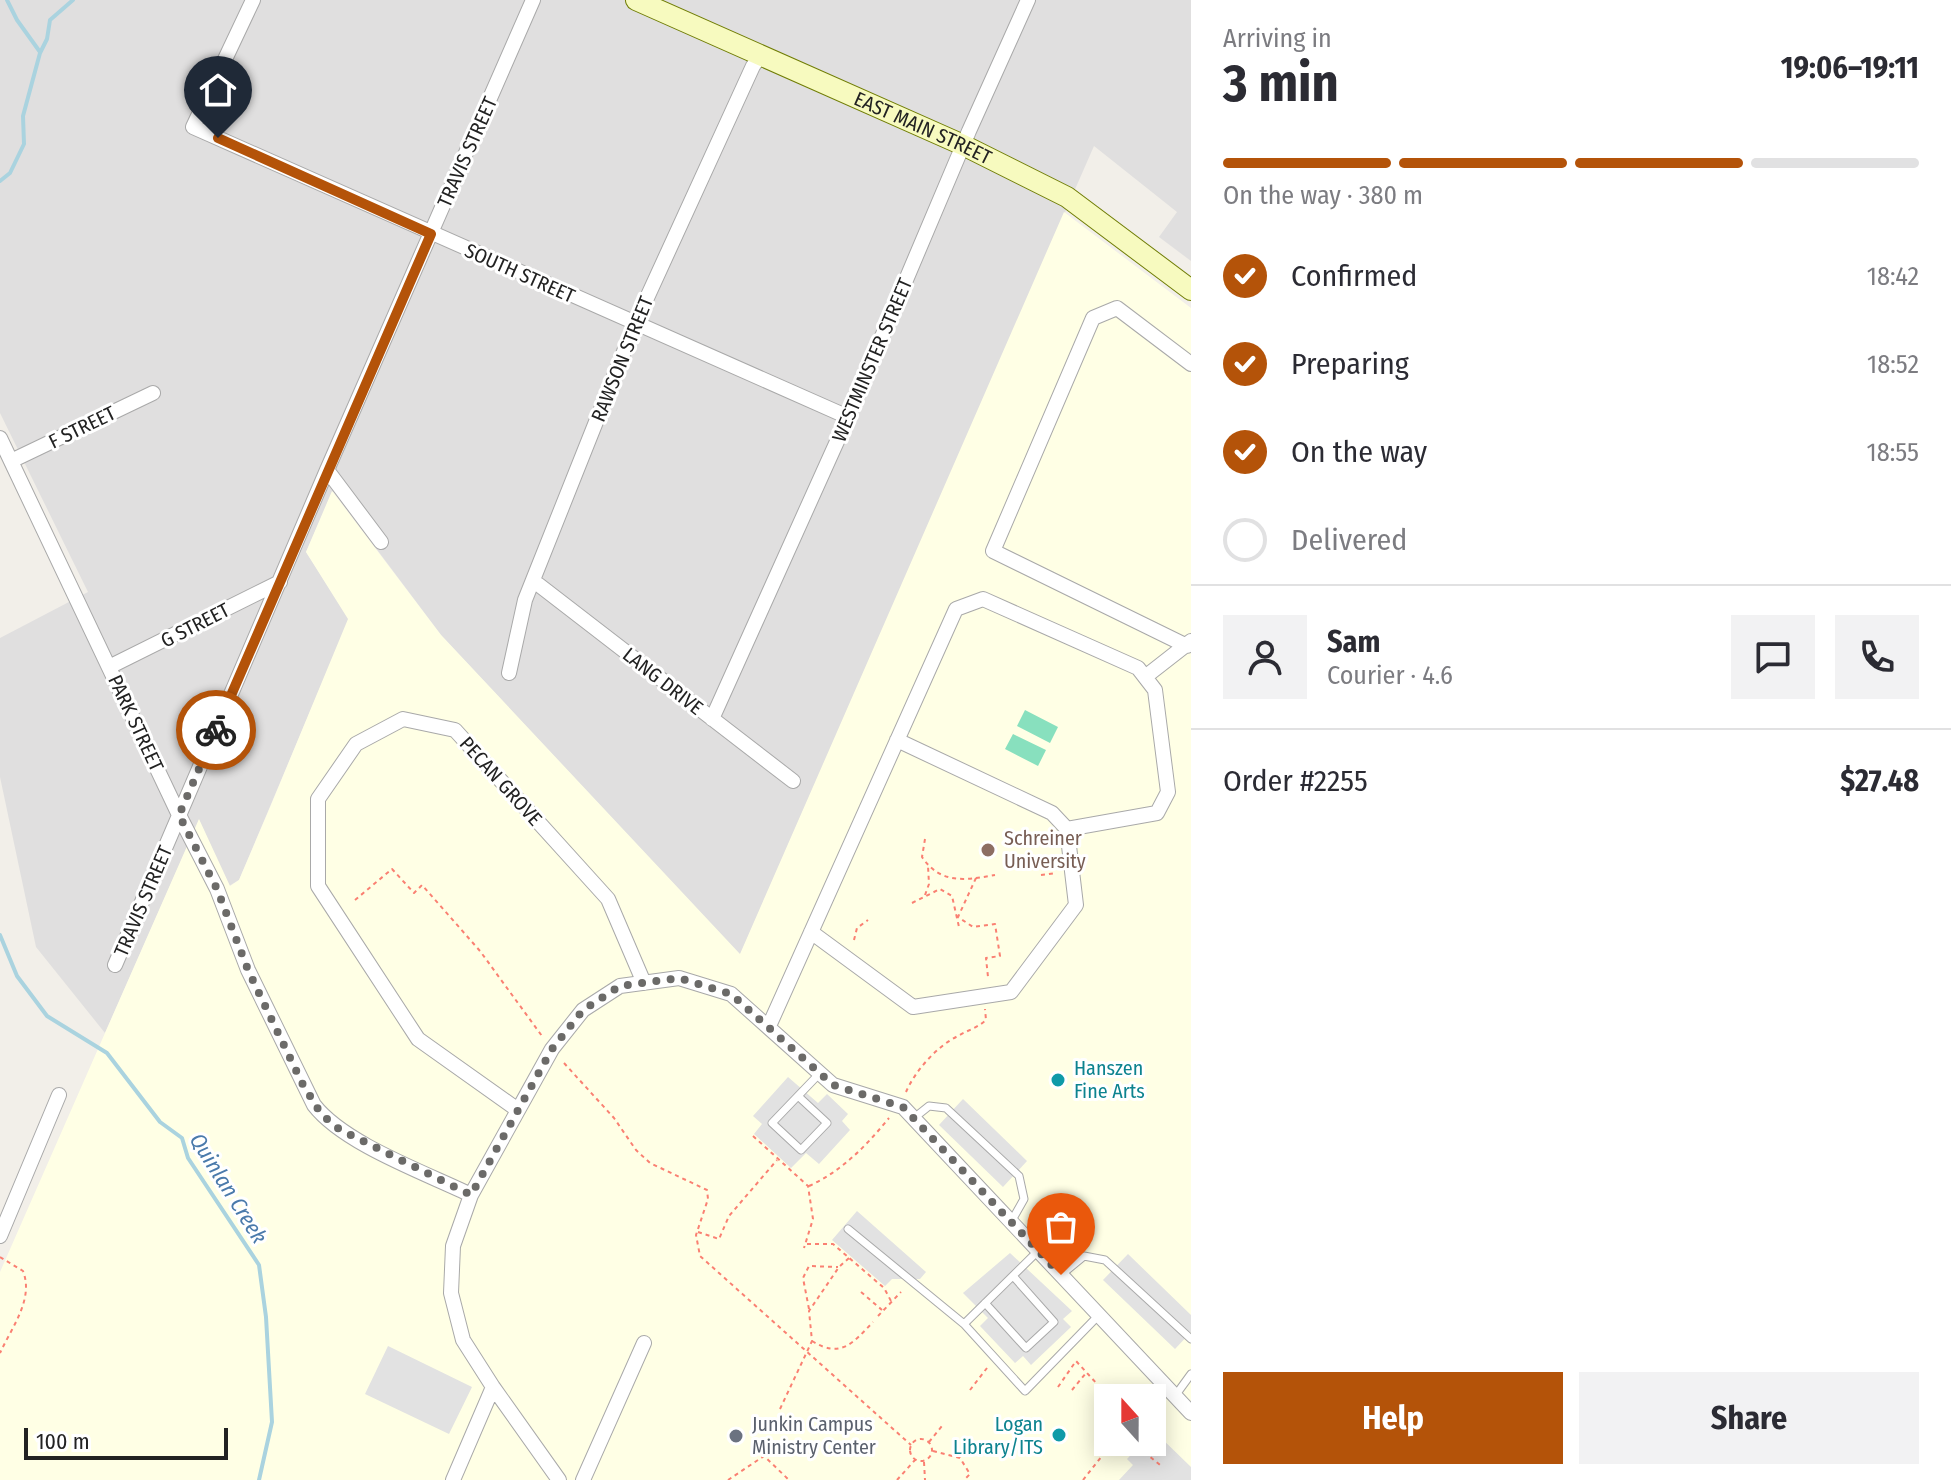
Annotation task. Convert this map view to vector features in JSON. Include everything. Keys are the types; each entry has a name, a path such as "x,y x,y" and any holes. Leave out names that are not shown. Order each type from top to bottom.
{"street":[{"name":"SOUTH STREET","path":"253,0 193,127 848,417"},
{"name":"TRAVIS STREET","path":"115,965 533,0"},
{"name":"EAST MAIN STREET","path":"636,0 963,145 1067,197 1191,290"},
{"name":"WESTMINSTER STREET","path":"712,719 848,417 1028,0"},
{"name":"RAWSON STREET","path":"509,673 525,600 635,324 753,66 761,55"},
{"path":"1145,677 1189,644 993,551 1093,318 1117,308 1191,364"},
{"name":"F STREET","path":"11,461 153,393"},
{"name":"PARK STREET","path":"0,438 217,889 248,970 302,1083 321,1114 360,1142 471,1195"},
{"path":"327,470 381,542"},
{"name":"G STREET","path":"109,667 280,582"},
{"name":"LANG DRIVE","path":"533,583 793,781"},
{"path":"769,1026 956,609 983,599 1138,668 1155,690 1168,792 1157,813 1067,829"},
{"name":"PECAN GROVE","path":"518,1110 418,1039 318,886 318,799 356,744 403,719 455,730 608,899 644,983"},
{"path":"811,932 913,1007 1011,992 1076,905 1067,829 1052,813 897,740"},
{"path":"559,1480 463,1340 451,1293 453,1246 471,1195 552,1049 583,1010 620,986 679,978 731,994 833,1085 903,1107 1191,1413"},
{"path":"0,1236 59,1095"},
{"path":"583,1480 644,1343"},
{"path":"453,1480 493,1387"}],"lane":[{"path":"798,1096 827,1123 801,1150 772,1123 820,1073"},
{"path":"914,1118 929,1106 946,1108 1019,1176 1024,1199 1011,1222"},
{"path":"848,1229 964,1324 1025,1391 1099,1315"},
{"path":"964,1324 1038,1251"},
{"path":"1061,1275 1084,1256 1105,1260 1191,1339"},
{"path":"985,1303 1026,1348 1054,1322 1013,1276"},
{"path":"1175,1396 1191,1374"}],"path":[{"path":"925,839 922,857 928,866 956,881 995,875"},
{"path":"925,896 929,884 928,866"},
{"path":"355,900 392,869 414,893 422,885 480,951 543,1037"},
{"path":"1041,875 1072,871"},
{"path":"958,917 976,878"},
{"path":"912,903 940,889 952,896 959,927"},
{"path":"958,917 973,927 995,924 1000,956 986,958 988,977"},
{"path":"854,940 857,928 868,920"},
{"path":"904,1097 913,1076 942,1047 986,1020 985,1007"},
{"path":"564,1063 590,1090 643,1157 707,1190 708,1199 696,1235 700,1256 911,1445"},
{"path":"808,1186 826,1178 853,1157 894,1113"},
{"path":"753,1136 808,1186 813,1219 805,1246 833,1244 884,1288 891,1301"},
{"path":"697,1231 719,1239 729,1216 778,1159"},
{"path":"0,1257 23,1271 28,1286 26,1298 0,1353"},
{"path":"809,1311 839,1267 849,1258"},
{"path":"780,1409 812,1341 803,1278 809,1266 839,1267"},
{"path":"861,1292 882,1311"},
{"path":"878,1316 901,1292"},
{"path":"812,1341 823,1348 841,1349 853,1343 873,1322"},
{"path":"1058,1387 1076,1361 1098,1384"},
{"path":"970,1390 988,1367"},
{"path":"1072,1390 1087,1372"},
{"path":"929,1442 942,1426"},
{"path":"917,1440 929,1442 932,1451 928,1459 915,1460 910,1453 911,1445 917,1440"},
{"path":"932,1451 960,1458 970,1474 964,1480"},
{"path":"728,1480 764,1456 789,1480"},
{"path":"1083,1480 1102,1456"},
{"path":"1149,1456 1160,1465"},
{"path":"897,1480 915,1460"},
{"path":"923,1461 925,1480"}],"shaded area":[{"path":"0,0 1191,0 1191,261 1159,237 1177,212 1094,146 740,955 441,635 333,491 306,552 349,619 239,880 229,886 199,820 105,1033 36,947 0,777 0,638 88,592 0,413"},
{"name":"Schreiner University","path":"1064,212 1191,308 1191,1480 0,1480 0,1272 199,819 230,886 239,880 271,805 348,619 306,552 332,491 441,635 740,954"},
{"path":"788,1077 818,1103 827,1094 848,1114 842,1121 850,1130 819,1164 806,1153 791,1168 754,1134 762,1124 753,1116"},
{"path":"963,1099 1027,1161 1003,1187 939,1125"},
{"path":"857,1211 926,1272 920,1279 892,1279 885,1286 832,1240"},
{"path":"1010,1253 1072,1311 1063,1319 1071,1327 1031,1365 1023,1356 1015,1363 980,1326 988,1318 963,1293"},
{"path":"1128,1254 1191,1315 1191,1332 1175,1349 1103,1280"},
{"path":"388,1346 472,1387 449,1434 365,1394"},
{"path":"1166,1443 1191,1467 1191,1480 1119,1480 1133,1465 1127,1459 1130,1456 1166,1456"}],"green space":[{"path":"1025,710 1058,727 1050,743 1017,726"},
{"path":"1013,734 1046,750 1038,766 1005,749"}],"waterway":[{"path":"7,0 40,52"},
{"name":"Quinlan Creek","path":"0,181 10,173 24,144 23,116 50,20 73,0"},
{"name":"Quinlan Creek","path":"0,935 17,976 47,1016 107,1053 160,1122 182,1138 188,1158 259,1265 266,1317 272,1422 259,1480"}],"way so far":[{"path":"216,730 179,815 217,889 248,970 302,1083 321,1114 339,1129 471,1195 552,1049 583,1010 620,986 679,978 731,994 833,1085 903,1107 1061,1275"}],"place":[{"name":"Schreiner University","path":"988,850"},
{"name":"Hanszen Fine Arts","path":"1058,1080"},
{"name":"Logan Library/ITS","path":"1059,1435"},
{"name":"Junkin Campus Ministry Center","path":"736,1436"}],"route":[{"path":"216,730 431,234 218,138"}]}
